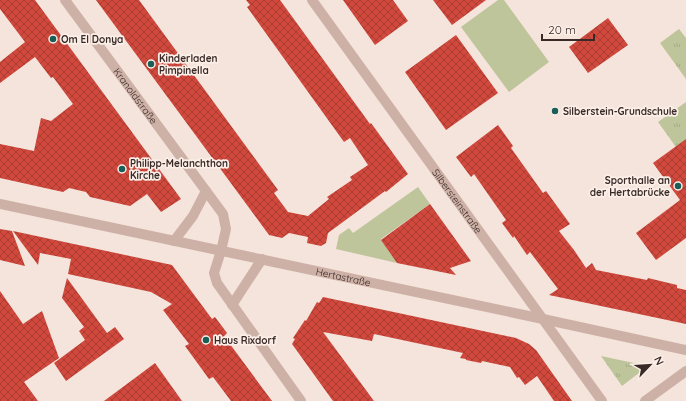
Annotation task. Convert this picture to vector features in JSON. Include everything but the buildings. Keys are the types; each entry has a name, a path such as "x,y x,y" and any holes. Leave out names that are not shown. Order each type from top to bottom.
{"street":[{"name":"Kranoldstraße","path":"65,0 223,214 226,229 222,251 214,273 214,278 232,306 301,401"},
{"name":"Silbersteinstraße","path":"312,0 602,401"},
{"path":"174,241 193,216 206,191"},
{"name":"Hertastraße","path":"0,204 686,350"},
{"path":"232,306 262,259"},
{"path":"645,401 686,371"}],"green space":[{"path":"498,0 504,0 549,62 509,92 461,27"},
{"path":"679,29 686,38 686,79 660,43"},
{"path":"686,102 686,139 676,147 658,122"},
{"path":"418,187 430,204 381,239 397,263 336,249 339,235 349,228 353,233"},
{"path":"601,356 648,366 622,386"}],"place":[{"name":"Om El Donya","path":"53,39"},
{"name":"Kinderladen Pimpinella","path":"151,64"},
{"name":"Silberstein-Grundschule","path":"555,111"},
{"name":"Philipp-Melanchthon Kirche","path":"122,169"},
{"name":"Sporthalle an der Hertabrücke","path":"678,186"},
{"name":"Haus Rixdorf","path":"206,340"}]}
